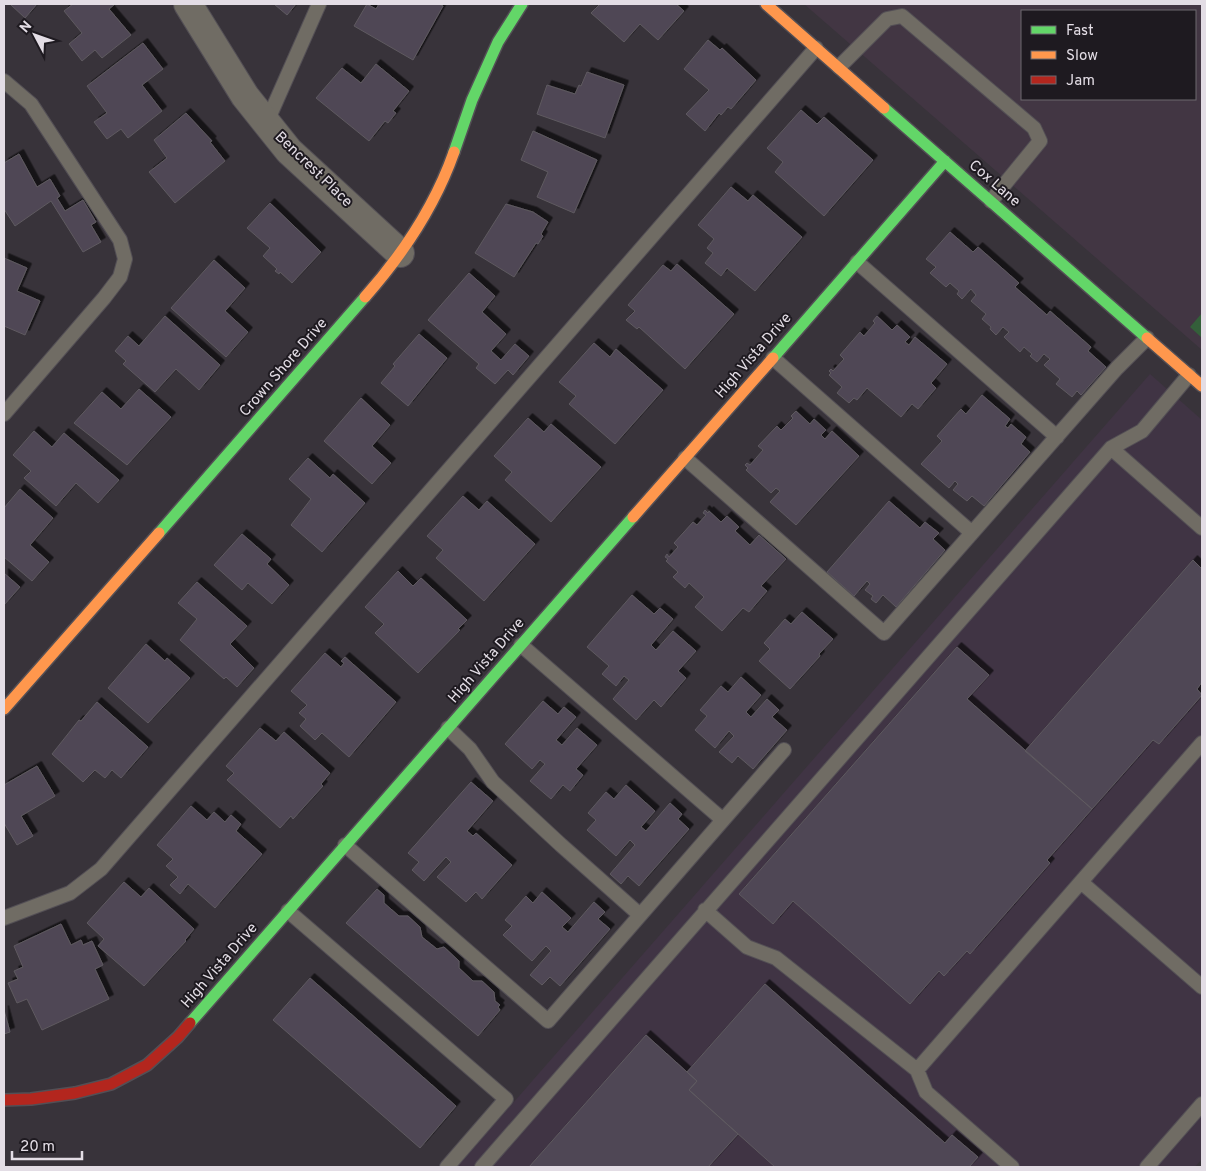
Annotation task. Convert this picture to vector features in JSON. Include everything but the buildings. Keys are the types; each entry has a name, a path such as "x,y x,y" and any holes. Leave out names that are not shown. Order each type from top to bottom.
{"street":[{"name":"Bencrest Place","path":"188,4 245,96 266,124 289,150 400,253"},
{"name":"Crown Shore Drive","path":"4,708 27,685 376,285 400,253 430,208 451,160 472,100 498,42 522,4"},
{"name":"Cox Lane","path":"766,4 1202,386"},
{"name":"High Vista Drive","path":"4,1100 31,1099 75,1093 111,1084 147,1065 178,1037 945,161"}],"lane":[{"path":"266,124 319,4"},
{"path":"839,67 887,19 902,16 1034,128 1040,141 991,201"},
{"path":"4,918 70,894 101,870 816,48"},
{"path":"4,81 31,104 120,240 125,259 120,277 110,291 4,414"},
{"path":"857,262 1057,437"},
{"path":"685,458 884,633 1117,368 1147,338"},
{"path":"772,358 972,533"},
{"path":"482,1167 1111,448 1142,431 1190,375"},
{"path":"1111,448 1202,528"},
{"path":"521,645 723,820"},
{"path":"448,728 470,749 493,782 640,915"},
{"path":"917,1070 1202,743"},
{"path":"346,845 548,1021 784,750"},
{"path":"1082,882 1202,987"},
{"path":"706,910 747,947 776,958 917,1070 926,1092 1012,1167"},
{"path":"288,911 506,1099 447,1167"},
{"path":"1147,1167 1202,1104"}],"shaded area":[{"path":"804,4 1202,4 1202,350"},
{"path":"1150,374 1202,420 1202,1159 1195,1167 457,1167"}],"green space":[{"path":"1202,313 1202,338 1190,327"}],"traffic: fast":[{"path":"454,152 472,100 498,42 522,4"},
{"path":"884,108 1147,338"},
{"path":"773,358 945,161"},
{"path":"159,533 365,297"},
{"path":"190,1023 633,517"}],"traffic: slow":[{"path":"766,4 884,108"},
{"path":"365,297 417,229 428,210 454,152"},
{"path":"1147,338 1202,386"},
{"path":"633,517 773,358"},
{"path":"4,709 159,533"}],"traffic: jam":[{"path":"4,1100 31,1099 75,1093 111,1084 147,1065 178,1037 190,1023"}]}
